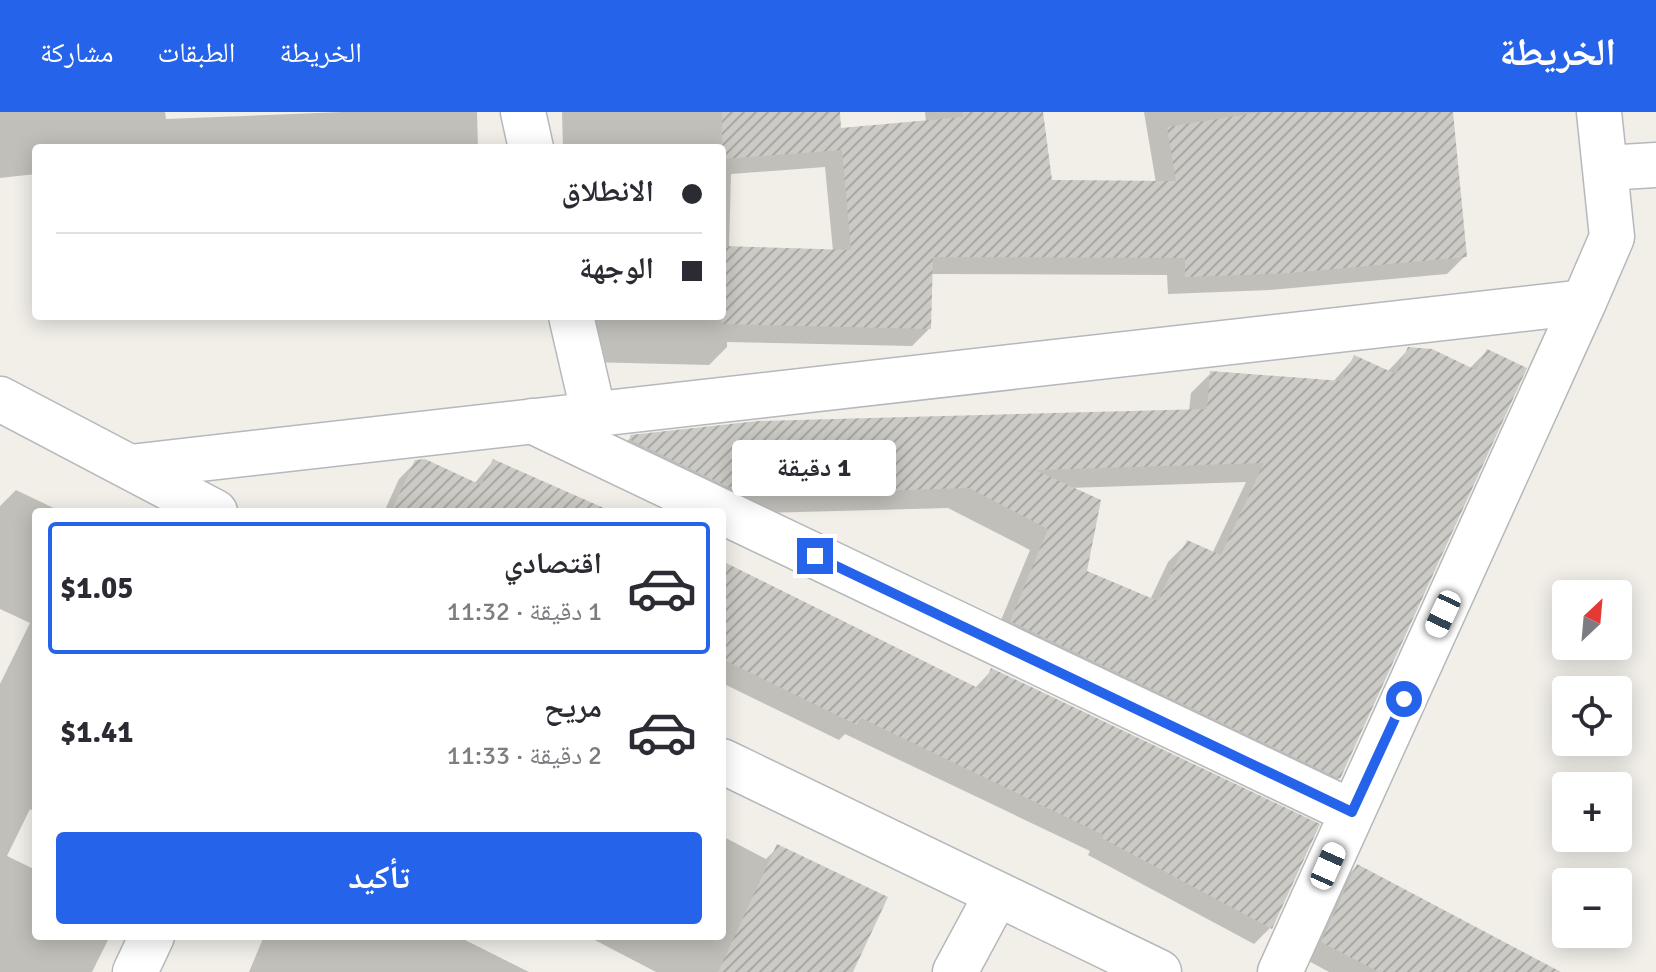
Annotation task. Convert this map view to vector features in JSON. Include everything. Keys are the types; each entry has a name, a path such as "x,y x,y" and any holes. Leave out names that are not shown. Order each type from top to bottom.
{"street":[{"path":"523,112 530,144"},
{"path":"1280,972 1612,237 1599,112"},
{"path":"1605,168 1656,165"},
{"path":"130,467 1584,302"},
{"path":"572,320 594,415"},
{"path":"0,399 207,508"},
{"path":"532,421 714,508"},
{"path":"726,514 1352,812"},
{"path":"726,763 1159,972"},
{"path":"955,972 997,894"},
{"path":"135,972 150,940"}],"building":[{"path":"722,112 840,112 841,128 963,117 963,112 1043,112 1052,180 1176,181 1167,127 1261,112 1453,112 1467,257 1290,273 1185,277 1185,258 933,257 931,329 722,324 722,320 726,320 726,246 851,250 842,150 726,159 726,144 722,144"},
{"path":"1408,347 1432,349 1476,370 1487,349 1527,368 1340,779 1010,621 1048,529 969,488 745,495 631,440 630,435 758,421 1207,409 1210,371 1342,381 1354,355 1396,374","holes":["1264,463 1221,555 1187,540 1158,601 1087,571 1101,500 1035,470"]},
{"path":"425,459 481,485 493,459 604,508 393,508 415,460"},
{"path":"726,563 982,690 991,668 1320,824 1272,929 1102,838 1104,835 861,718 857,725 726,661"},
{"path":"777,844 888,897 853,972 718,972"},
{"path":"1357,864 1561,972 1379,972 1321,942"}],"route":[{"path":"815,556 1352,812 1404,699"}]}
